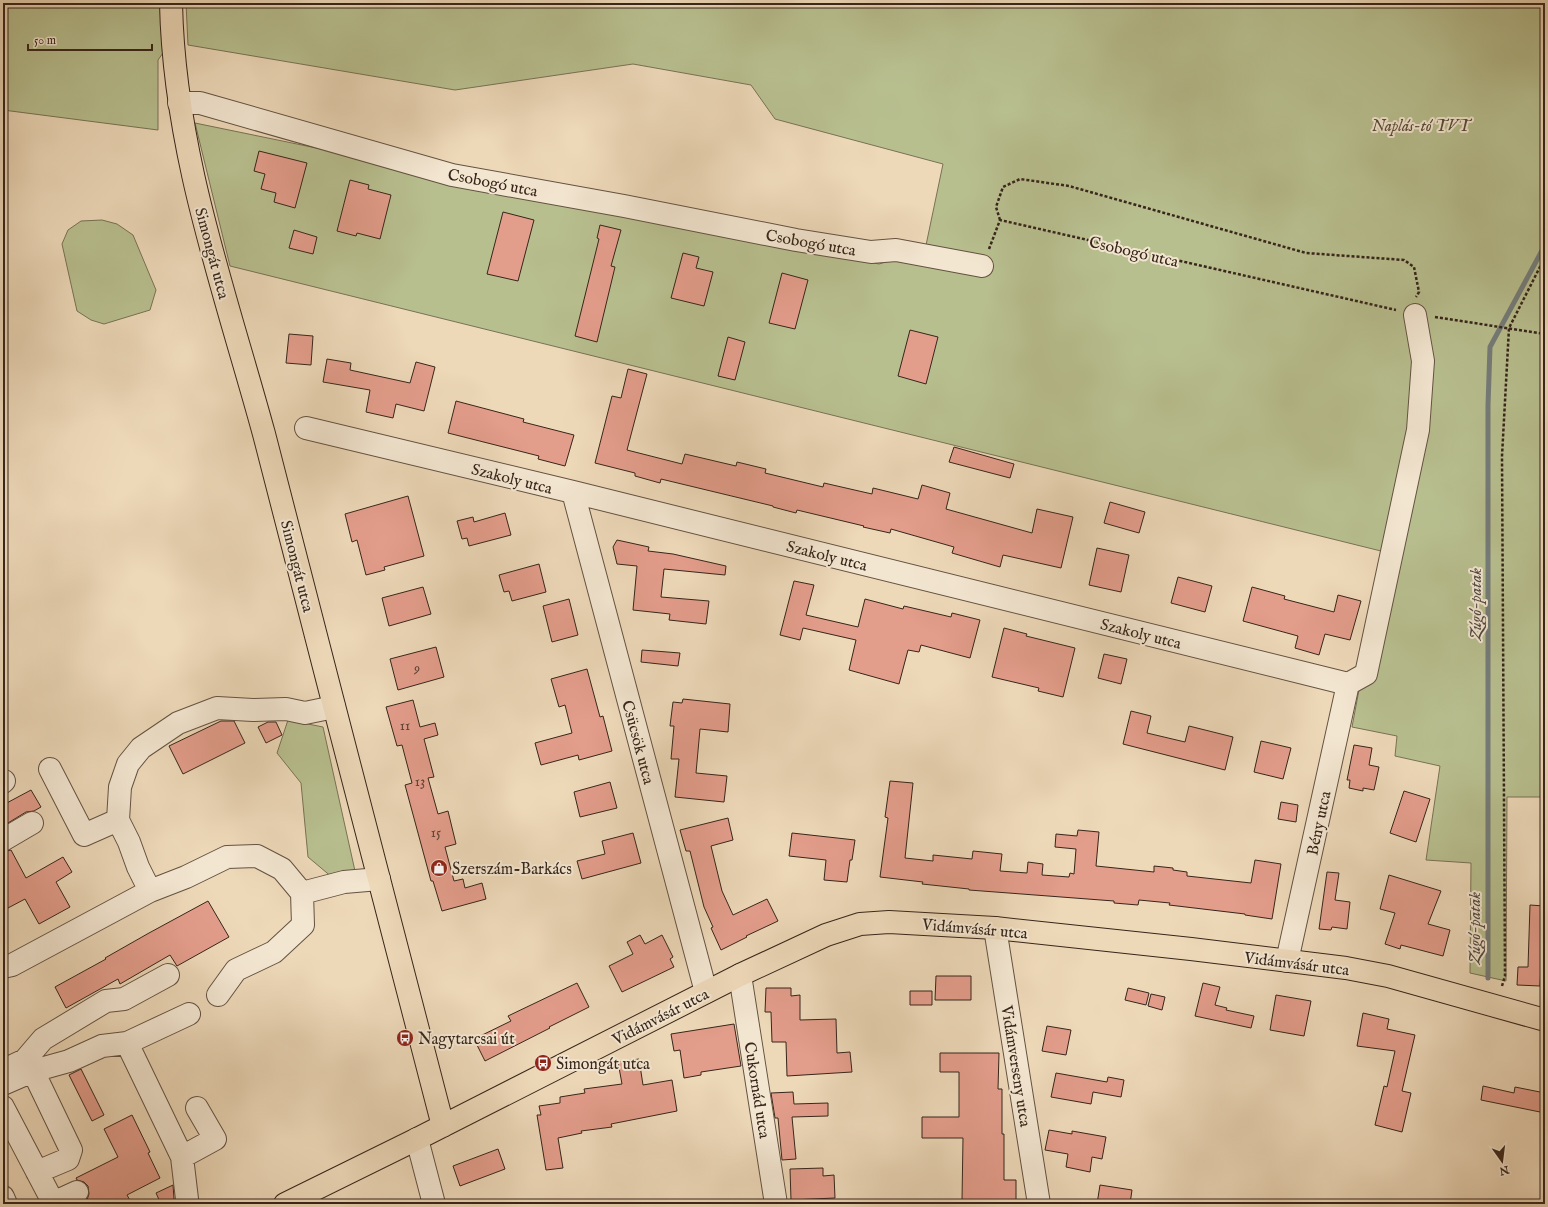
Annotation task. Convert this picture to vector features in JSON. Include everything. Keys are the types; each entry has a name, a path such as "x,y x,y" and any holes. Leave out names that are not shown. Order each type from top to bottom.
{"main road":[{"name":"Simongát utca","path":"171,3 172,31 179,103 195,186 216,269 263,432 443,1126"},
{"name":"Vidámvásár utca","path":"443,1126 740,975 826,934 860,924 889,922 995,928 1346,968 1388,976 1545,1020"},
{"path":"285,1204 443,1126"}],"street":[{"name":"Csobogó utca","path":"179,103 200,103 452,175 624,206 796,240 871,252 896,250 982,266"},
{"path":"1348,684 1366,674 1418,430 1423,361 1414,311"},
{"name":"Szakoly utca","path":"306,428 573,492 1348,684"},
{"name":"Csücsök utca","path":"573,492 706,992"},
{"name":"Bény utca","path":"1288,961 1348,684"},
{"path":"150,891 118,820 120,787 128,764 142,748 178,723 217,708 253,710 286,709 304,714 334,707"},
{"path":"50,769 84,835 118,820"},
{"path":"3,840 32,823"},
{"path":"3,967 12,965 150,891 186,877 227,857 256,856 282,868 302,893 303,926 274,952 236,970 218,994"},
{"path":"302,893 344,882 379,879"},
{"name":"Vidámverseny utca","path":"995,928 1039,1204"},
{"path":"3,1071 25,1060 43,1039 106,1001 124,998 168,974"},
{"name":"Cukornád utca","path":"740,975 776,1204"},
{"path":"3,1084 33,1071 69,1061 102,1046 127,1044 189,1014"},
{"path":"127,1044 182,1157 187,1204"},
{"path":"33,1071 71,1150 68,1159 37,1172"},
{"path":"3,1107 54,1204 77,1192"},
{"path":"182,1157 215,1139 197,1108"},
{"path":"417,1139 434,1204"},
{"path":"3,1197 6,1204"}],"path":[{"path":"982,266 1000,220 996,208 1003,187 1020,179 1069,186 1306,253 1404,260 1414,267 1419,292 1414,311"},
{"name":"Csobogó utca","path":"1000,220 1414,311 1545,334"},
{"path":"1502,986 1505,976 1505,968 1502,456 1509,328 1545,257"}],"green space":[{"path":"3,3 163,3 165,50 158,60 158,130 3,110"},
{"name":"Naplás-tó TVT","path":"186,3 1545,3 1545,797 1507,797 1506,981 1470,973 1471,863 1426,860 1440,766 1395,756 1397,736 1352,727 1385,552 230,266 195,123 879,264 925,250 943,164 775,119 751,85 633,64 455,90 188,45"},
{"path":"102,220 117,224 133,235 156,290 150,310 104,324 91,320 77,311 62,244 68,230 81,221"},
{"path":"288,720 323,727 355,871 333,878 308,857 301,783 277,753"}],"building":[{"path":"259,151 307,163 295,208 274,202 276,193 261,189 265,174 254,171"},
{"path":"350,180 369,185 368,189 391,195 380,239 357,233 356,236 337,231"},
{"path":"503,212 534,220 518,281 487,274"},
{"path":"600,225 621,230 611,266 615,267 597,342 575,336 599,239 597,238"},
{"path":"294,230 317,237 313,254 289,248"},
{"path":"683,253 699,257 696,268 713,272 704,306 671,298"},
{"path":"782,273 808,280 795,329 769,323"},
{"path":"910,330 938,337 926,384 898,376"},
{"path":"289,334 313,336 311,365 286,363"},
{"path":"728,337 745,342 735,380 718,376"},
{"path":"327,359 351,363 350,370 410,383 416,362 435,367 424,411 396,404 393,418 366,412 370,390 323,382"},
{"path":"628,369 647,374 627,450 682,464 685,454 736,466 737,462 766,469 765,473 823,487 824,483 872,494 873,488 918,499 922,485 950,493 946,509 1032,533 1037,509 1073,517 1061,568 1003,555 1000,567 952,553 954,547 891,529 890,533 797,510 796,513 661,479 660,483 635,476 635,473 595,463 612,396 621,398"},
{"path":"456,401 524,419 523,422 574,435 565,466 538,459 539,456 448,433"},
{"path":"954,447 1014,464 1010,478 949,462"},
{"path":"408,496 424,556 384,567 385,570 366,575 357,540 352,542 345,514"},
{"path":"1110,502 1145,512 1139,533 1104,523"},
{"path":"505,513 511,535 469,546 467,538 462,539 457,521 473,517 474,522"},
{"path":"617,540 649,547 648,551 673,554 726,566 725,575 664,569 661,597 709,601 706,624 669,620 670,614 633,610 637,566 617,564 613,547"},
{"path":"1097,548 1129,555 1121,592 1089,585"},
{"path":"539,564 546,592 512,601 509,591 504,592 499,575"},
{"path":"1178,577 1212,586 1205,612 1171,603"},
{"path":"794,581 814,585 806,615 858,627 865,599 903,609 904,606 951,617 952,613 980,620 970,658 921,645 919,652 908,650 899,684 849,670 856,640 803,628 800,640 780,635"},
{"path":"423,587 431,614 389,626 382,598"},
{"path":"1252,587 1285,596 1284,599 1334,612 1338,595 1361,601 1350,640 1325,634 1319,655 1295,648 1298,636 1243,621"},
{"path":"569,599 578,635 552,642 543,606"},
{"path":"1004,628 1027,634 1026,636 1075,648 1063,697 1038,691 1039,688 992,677"},
{"path":"436,647 444,677 398,690 390,659"},
{"path":"642,650 680,653 678,666 641,662"},
{"path":"1104,654 1127,659 1121,684 1098,678"},
{"path":"587,669 600,717 603,716 612,751 579,760 578,755 541,765 535,743 572,733 565,705 559,707 551,679"},
{"path":"683,699 730,704 728,732 700,729 696,773 727,776 724,802 675,797 679,759 671,759 674,726 670,726 673,702 682,703"},
{"path":"413,700 420,727 435,723 438,735 424,739 434,777 428,778 438,814 448,811 456,844 445,847 454,881 463,879 465,888 482,883 486,899 442,911 433,881 431,881 405,785 412,783 402,745 397,746 386,707"},
{"path":"1131,711 1151,716 1147,733 1185,742 1189,726 1233,737 1225,770 1123,744"},
{"path":"221,721 234,721 245,743 183,774 169,746"},
{"path":"268,722 276,722 282,735 266,743 258,727"},
{"path":"1261,741 1291,748 1283,779 1254,772"},
{"path":"1354,745 1372,748 1369,765 1379,767 1374,790 1363,788 1363,791 1349,788 1350,780 1347,780"},
{"path":"890,781 913,783 905,858 933,861 933,855 972,859 973,851 1002,854 1000,871 1027,873 1028,862 1043,864 1042,875 1069,877 1070,873 1074,874 1076,849 1055,847 1056,834 1077,836 1078,830 1099,832 1096,866 1154,872 1154,866 1173,868 1173,870 1187,872 1187,876 1251,883 1255,860 1281,864 1272,919 1245,914 1169,905 1170,903 1139,900 1138,905 1114,903 1114,901 969,890 922,884 923,882 880,877 888,818 885,817"},
{"path":"610,782 617,808 580,817 574,792"},
{"path":"31,790 41,807 34,811 26,812 3,826 3,805"},
{"path":"1404,791 1430,799 1416,842 1390,833"},
{"path":"1281,802 1298,805 1296,822 1278,819"},
{"path":"728,818 733,840 711,846 722,891 733,915 767,899 778,921 721,950 711,928 713,927 704,907 690,851 686,851 680,830"},
{"path":"633,833 641,863 582,879 577,861 605,854 602,841"},
{"path":"792,833 855,840 847,882 824,880 826,860 789,856"},
{"path":"11,850 26,878 63,857 72,872 56,882 70,907 39,924 25,899 8,908 3,899 3,852"},
{"path":"1327,872 1339,873 1335,900 1350,902 1347,929 1332,927 1331,930 1319,929"},
{"path":"1389,875 1441,891 1428,924 1450,930 1443,956 1401,945 1400,949 1385,944 1395,913 1380,909"},
{"path":"208,901 229,937 177,966 170,955 120,984 118,979 66,1008 55,987"},
{"path":"1530,905 1544,906 1540,986 1517,985 1518,967 1528,967"},
{"path":"640,935 645,944 662,935 673,957 670,959 674,967 622,992 609,966 633,954 627,942"},
{"path":"936,976 971,976 971,1000 935,1000"},
{"path":"577,983 589,1007 485,1061 474,1039 511,1021 508,1016"},
{"path":"1203,983 1220,987 1215,1005 1227,1008 1226,1010 1254,1016 1251,1028 1195,1016"},
{"path":"766,988 791,988 791,996 800,995 800,1020 836,1019 837,1053 850,1052 852,1072 787,1076 786,1042 772,1042 771,1012 765,1012"},
{"path":"1128,988 1149,993 1146,1005 1125,1000"},
{"path":"910,991 932,991 932,1005 910,1005"},
{"path":"1151,994 1165,997 1162,1010 1148,1006"},
{"path":"1276,995 1311,1001 1304,1036 1270,1030"},
{"path":"1363,1013 1389,1019 1387,1029 1415,1035 1402,1091 1411,1093 1402,1132 1375,1125 1384,1086 1387,1087 1395,1051 1357,1046"},
{"path":"734,1024 741,1066 701,1072 701,1075 684,1078 680,1050 674,1051 671,1034"},
{"path":"1047,1026 1071,1030 1066,1055 1042,1051"},
{"path":"940,1053 999,1053 998,1089 1002,1089 1004,1180 1016,1180 1016,1200 962,1200 963,1138 922,1138 922,1117 959,1117 959,1072 940,1072"},
{"path":"639,1059 643,1085 672,1080 677,1111 611,1124 612,1127 581,1131 582,1133 558,1138 563,1168 546,1170 537,1115 541,1115 539,1106 560,1103 560,1097 585,1093 584,1089 622,1084 618,1062"},
{"path":"81,1069 104,1115 92,1121 69,1075"},
{"path":"1056,1073 1107,1082 1108,1077 1124,1080 1121,1097 1093,1092 1091,1104 1051,1097"},
{"path":"1483,1086 1514,1093 1515,1087 1545,1093 1545,1113 1481,1100"},
{"path":"793,1092 794,1104 828,1103 828,1116 792,1117 796,1159 782,1160 778,1118 775,1118 771,1093"},
{"path":"132,1115 150,1152 148,1153 160,1178 127,1195 132,1204 89,1204 87,1200 89,1194 88,1186 76,1178 118,1157 104,1129"},
{"path":"1049,1130 1072,1134 1072,1131 1106,1137 1102,1159 1092,1157 1090,1172 1066,1167 1068,1154 1045,1150"},
{"path":"498,1149 505,1169 460,1186 453,1166"},
{"path":"823,1168 823,1176 834,1175 835,1198 791,1200 790,1169"},
{"path":"173,1185 174,1199 165,1204 161,1204 156,1193"},
{"path":"1100,1185 1132,1190 1130,1204 1097,1204"}],"waterway":[{"name":"Zúgó-patak","path":"1488,978 1488,405 1490,347 1545,245"}],"place":[{"name":"Szerszám-Barkács","path":"439,868"},
{"name":"Nagytarcsai út","path":"405,1038"},
{"name":"Simongát utca","path":"543,1063"}]}
